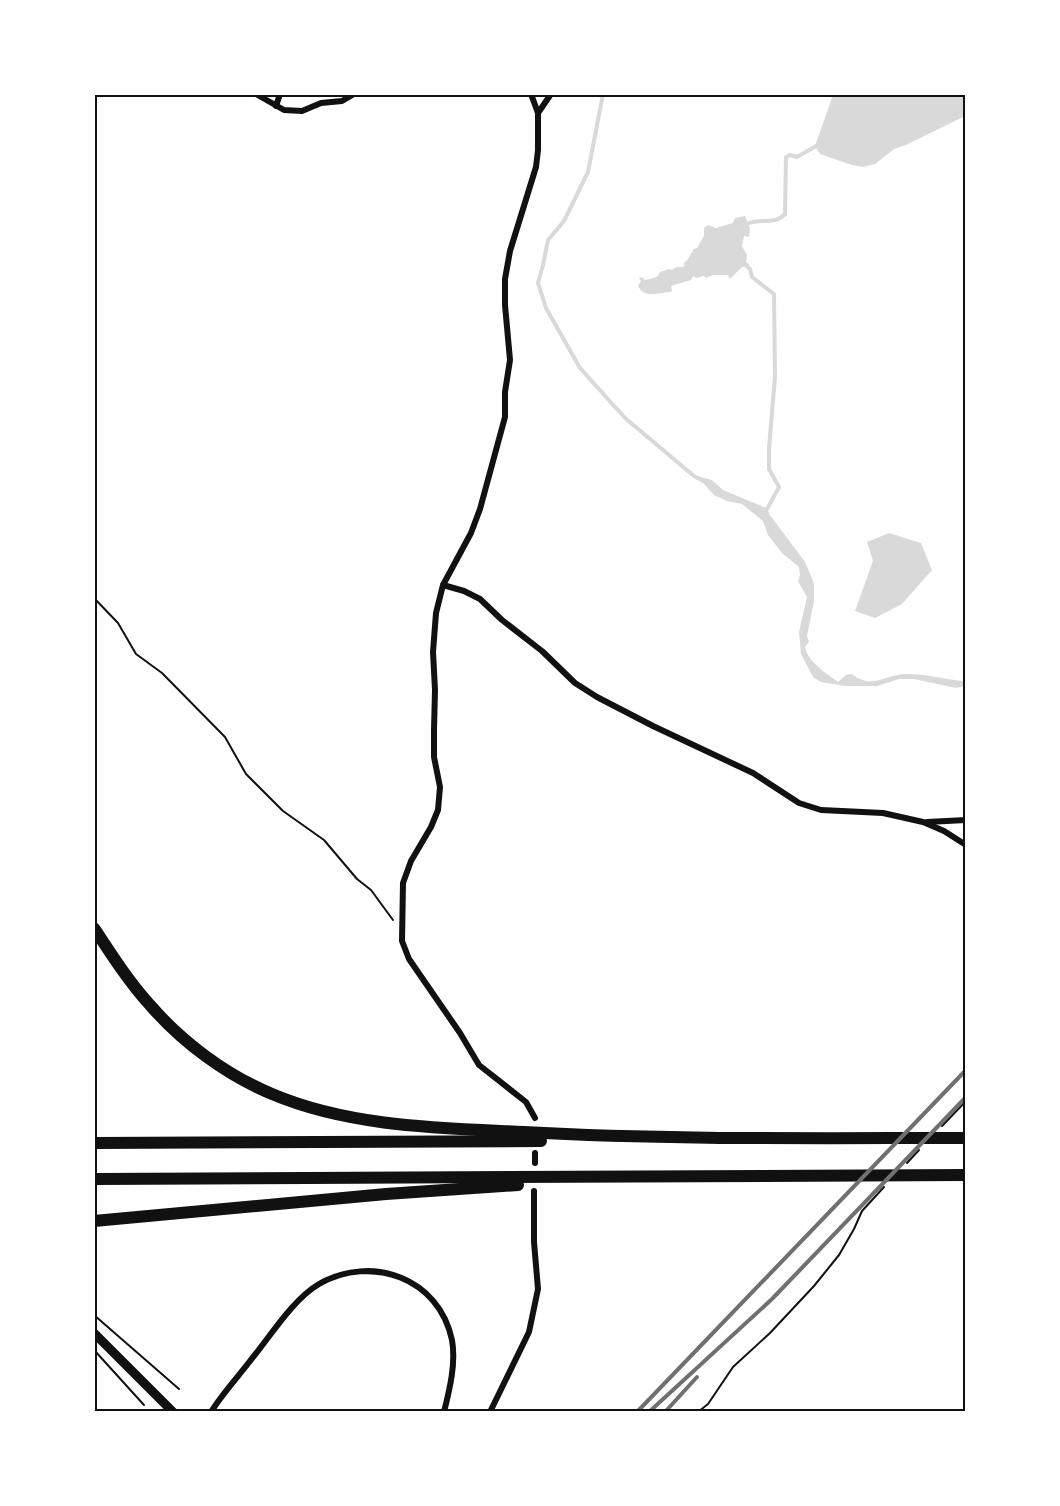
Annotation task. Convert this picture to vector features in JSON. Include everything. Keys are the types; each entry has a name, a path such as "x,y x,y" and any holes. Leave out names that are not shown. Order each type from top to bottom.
{"highway":[{"path":"94,928 150,1006 190,1043 221,1067 269,1093 311,1109 429,1128 641,1137 963,1138"},
{"path":"94,1143 570,1141 641,1137"},
{"path":"94,1179 966,1174"},
{"path":"94,1221 386,1194 487,1186 571,1183 627,1177"}],"main road":[{"path":"94,1333 173,1412"}],"street":[{"path":"256,94 284,110 302,111 321,103 342,101 354,94"},
{"path":"276,106 280,94"},
{"path":"531,94 538,113 536,167 510,250 505,279 510,360 505,392 505,417 480,509 471,532 443,585 436,613 433,652 434,757 440,787 438,810 411,861 403,883 403,933 404,948 409,959 479,1065 526,1102 535,1118"},
{"path":"538,113 551,94"},
{"path":"443,585 464,591 480,599 502,620 542,651 575,683 597,697 746,769 799,803 822,810 883,813 923,822 944,831 966,845"},
{"path":"923,822 966,820"},
{"path":"534,1163 535,1153"},
{"path":"490,1412 529,1332 538,1289 534,1242 534,1191"},
{"path":"210,1411 305,1294 340,1275 371,1270 393,1274 422,1290 435,1304 446,1322 452,1339 453,1363 444,1412"}],"path":[{"path":"94,598 118,622 136,654 162,673 225,737 246,774 283,811 324,840 357,879 370,890 403,933"},
{"path":"942,1127 966,1101"},
{"path":"902,1169 926,1144"},
{"path":"698,1412 708,1404 733,1367 770,1333 814,1287 839,1255 854,1230 861,1211 885,1186"},
{"path":"94,1315 179,1389"},
{"path":"94,1350 144,1405"}],"shaded area":[{"path":"833,95 965,95 965,116 894,149 875,164 863,167 820,154 815,146"},
{"path":"745,216 750,229 749,237 744,236 742,246 747,255 746,262 750,265 742,267 730,279 728,275 713,275 706,278 693,276 691,280 671,286 672,291 670,292 656,294 644,293 638,286 641,281 639,278 642,277 645,280 657,277 660,272 683,267 694,249 697,248 704,236 704,228 708,225 716,228 733,223 735,218"},
{"path":"697,476 712,480 723,490 764,507 805,562 814,583 814,601 807,636 809,642 805,647 810,658 823,671 838,682 846,675 852,674 859,679 872,681 913,674 965,681 965,686 956,688 914,679 899,679 877,686 845,686 821,682 813,677 801,654 799,632 807,597 798,581 799,567 782,553 768,535 763,521 742,504 714,495"},
{"path":"889,533 921,543 932,570 902,604 875,618 855,611 873,561 867,542"}],"waterway":[{"path":"603,94 588,172 564,221 548,240 538,283 546,308 580,368 625,418 694,476 705,482"},
{"path":"745,225 750,222 775,220 785,214 786,157 790,155 797,157 818,145"},
{"path":"744,264 750,269 752,277 774,294 775,377 769,469 779,487 767,513"}],"railway":[{"path":"637,1412 966,1070"},
{"path":"649,1412 772,1299 966,1097"},
{"path":"665,1412 697,1377"}]}
